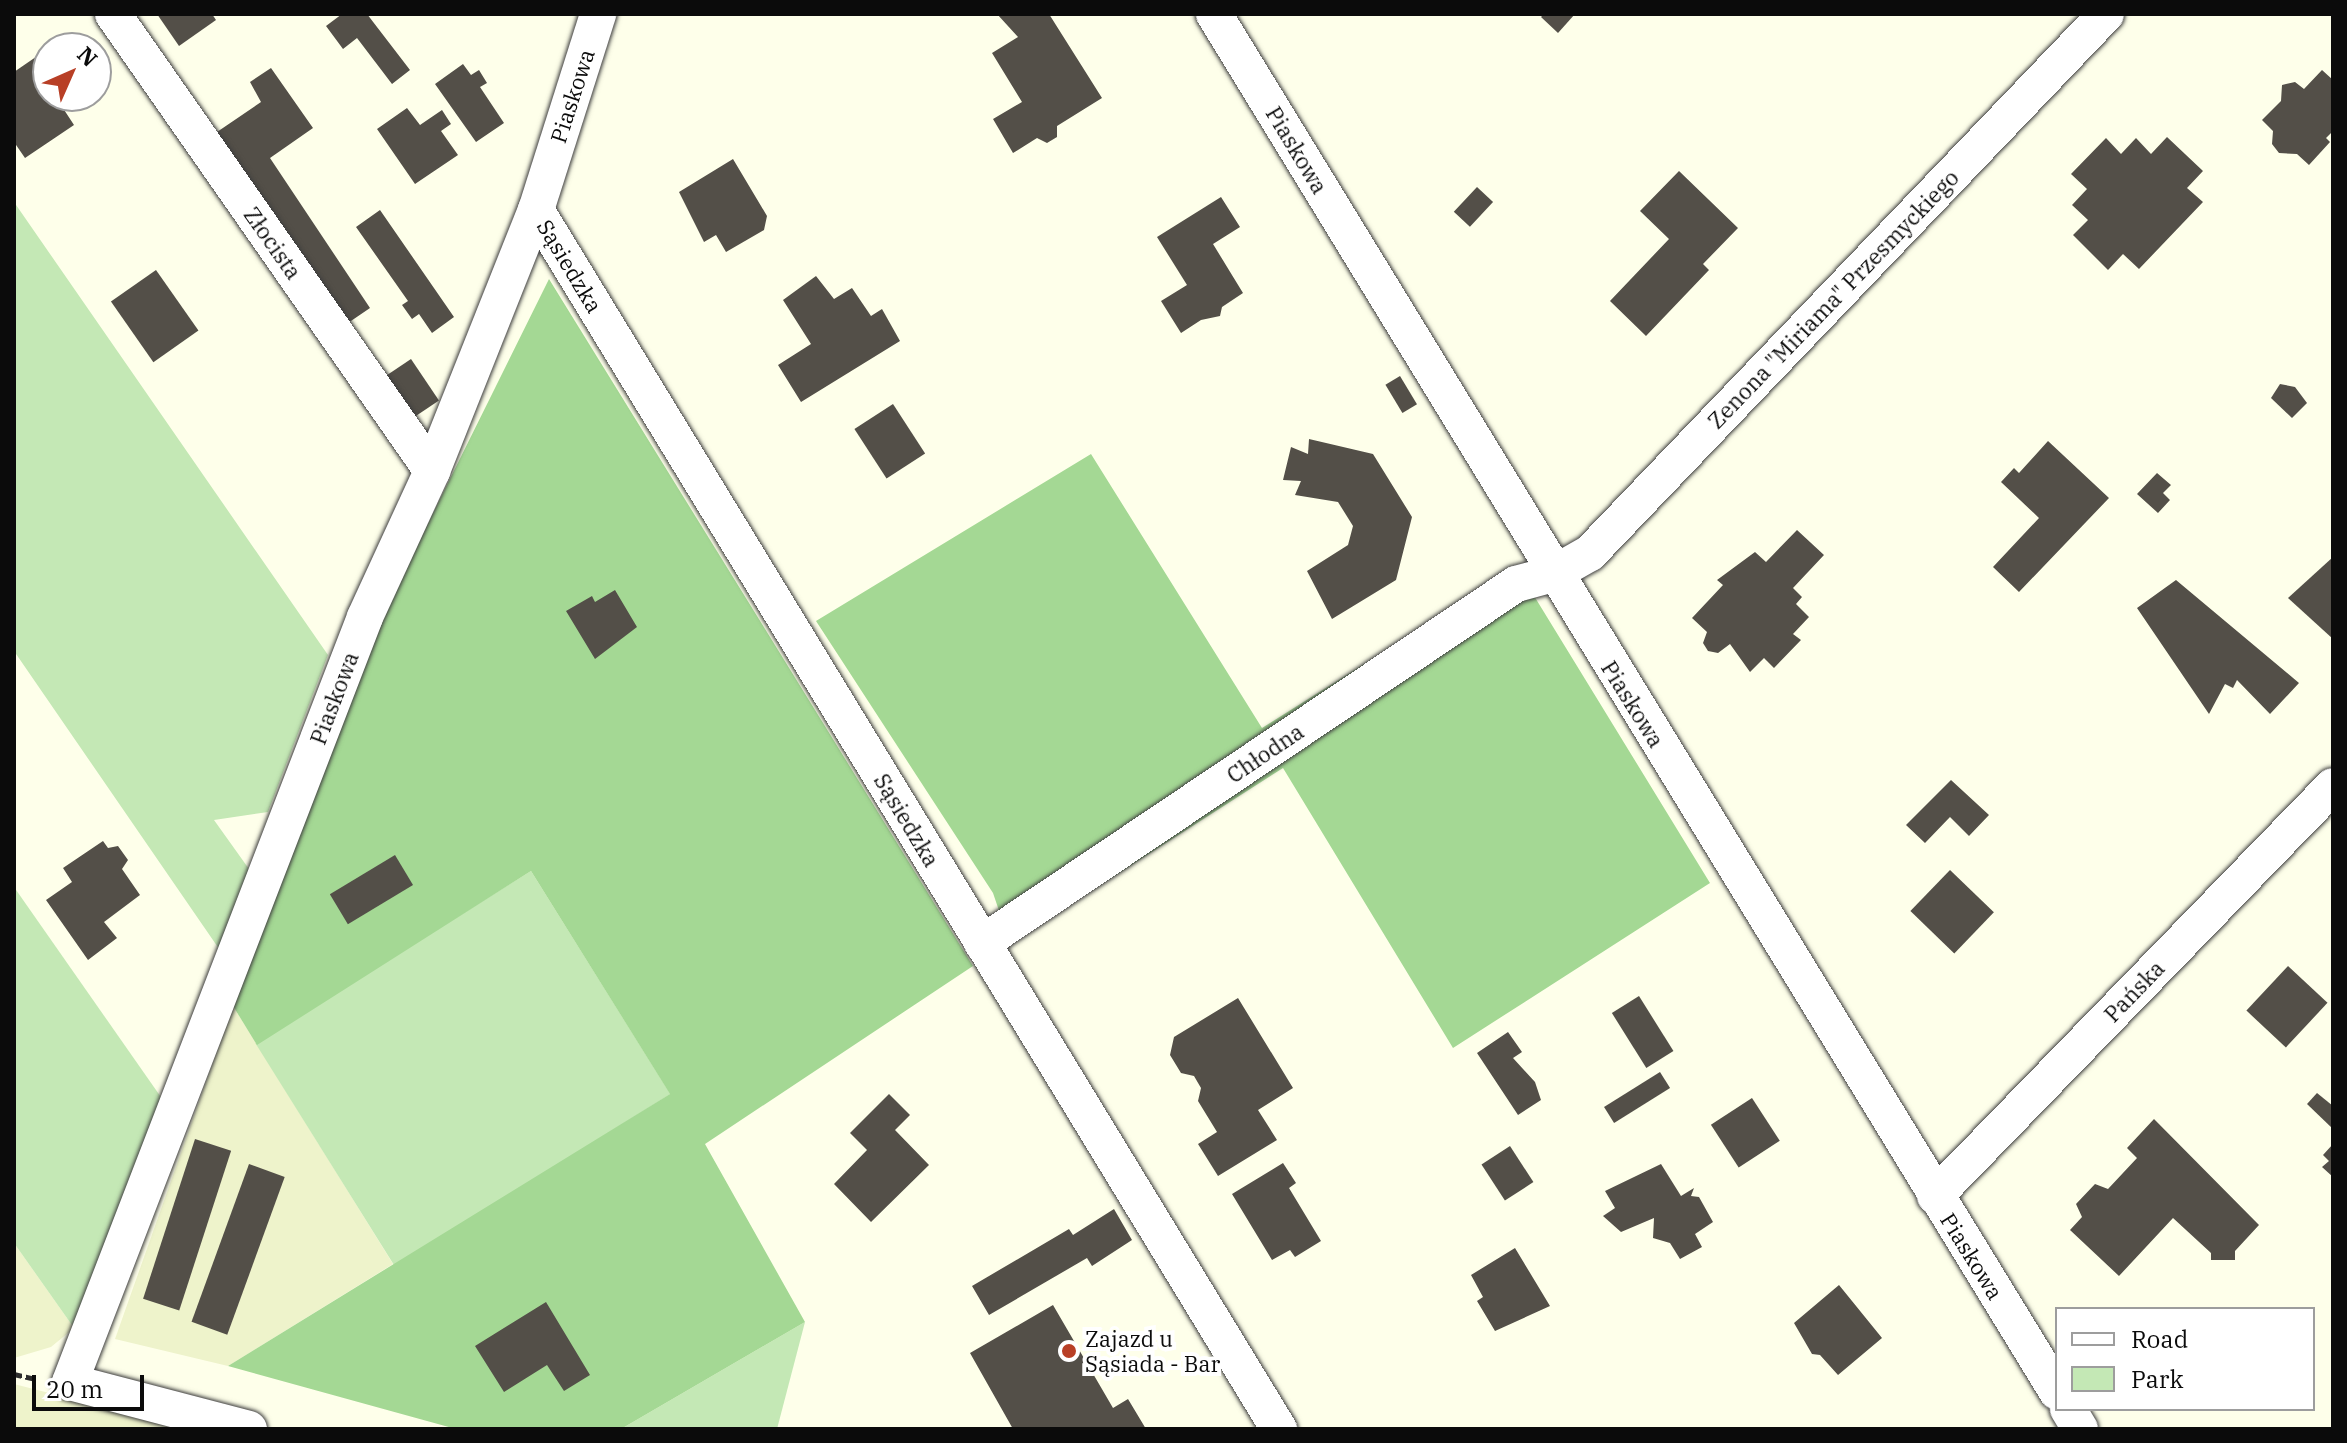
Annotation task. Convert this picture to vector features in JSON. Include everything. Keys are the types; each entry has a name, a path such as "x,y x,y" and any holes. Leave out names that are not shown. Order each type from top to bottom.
{"street":[{"name":"Złocista","path":"113,14 432,471"},
{"name":"Piaskowa","path":"249,1429 70,1382 365,617 432,471 536,210 598,14"},
{"name":"Piaskowa","path":"1214,14 1553,574 2055,1389"},
{"name":"Zenona \"Miriama\" Przesmyckiego","path":"1553,574 1590,553 2106,14"},
{"name":"Sąsiedzka","path":"536,210 1279,1429"},
{"name":"Chłodna","path":"982,943 1516,584 1553,574"},
{"name":"Pańska","path":"1935,1196 2333,786"},
{"path":"2069,1411 2080,1429"}],"green space":[{"path":"14,202 328,655 268,812 214,820 254,876 226,959 14,651"},
{"path":"549,279 973,966 705,1144 805,1322 621,1429 456,1429 228,1366 670,1094 531,871 257,1045 233,1006 381,618"},
{"path":"1091,454 1262,728 1517,568 1710,883 1453,1048 1283,768 1010,943 993,893 816,621"},
{"path":"531,871 670,1094 395,1266 255,1043"},
{"path":"14,887 163,1100 74,1328 14,1243"},
{"path":"233,1006 393,1264 228,1366 115,1339"},
{"path":"14,1243 74,1328 51,1347 14,1358"},
{"path":"805,1322 777,1429 621,1429"},
{"path":"14,1384 182,1427 187,1429 14,1429"}],"building":[{"path":"157,14 212,14 216,20 179,46"},
{"path":"342,14 367,14 410,70 392,84 357,38 343,49 326,26"},
{"path":"997,14 1049,14 1102,98 1057,126 1057,137 1047,143 1037,138 1013,153 993,119 1022,102 992,53 1018,37"},
{"path":"1544,14 1575,14 1558,33 1541,17"},
{"path":"32,60 32,112 65,112 74,125 25,158 14,142 14,72"},
{"path":"463,64 471,75 479,70 487,83 480,87 504,123 476,142 435,84"},
{"path":"271,68 313,128 270,158 370,308 348,323 217,132 261,102 250,82"},
{"path":"2322,70 2333,80 2333,131 2326,138 2330,142 2309,165 2297,154 2279,153 2272,144 2273,131 2262,120 2281,101 2282,85 2295,82 2304,89"},
{"path":"407,108 420,125 442,110 451,124 441,131 458,155 415,184 377,129"},
{"path":"2167,137 2203,171 2187,188 2203,202 2139,269 2123,254 2108,270 2073,235 2088,220 2072,205 2087,189 2071,174 2106,138 2121,154 2136,138 2151,154"},
{"path":"733,159 767,216 764,230 726,252 716,235 704,242 679,192"},
{"path":"1679,171 1738,228 1703,264 1709,270 1646,336 1610,301 1669,239 1640,211"},
{"path":"1477,187 1493,202 1470,227 1454,212"},
{"path":"1221,197 1240,227 1213,244 1243,293 1222,307 1220,316 1201,320 1181,333 1161,301 1187,285 1157,237"},
{"path":"380,210 454,317 432,333 419,314 412,319 402,305 408,301 356,227"},
{"path":"156,270 198,331 153,362 111,302"},
{"path":"816,276 834,299 852,288 871,316 882,309 900,341 801,402 778,365 811,344 783,300"},
{"path":"411,359 439,400 413,418 385,376"},
{"path":"1400,376 1417,404 1402,413 1385,385"},
{"path":"2280,384 2295,387 2307,403 2292,418 2271,398"},
{"path":"893,404 925,453 887,479 854,429"},
{"path":"1309,439 1373,454 1412,517 1396,580 1332,619 1307,571 1348,545 1353,526 1338,502 1295,495 1301,481 1283,480 1291,447 1308,454"},
{"path":"2048,441 2109,498 2019,592 1993,567 2039,518 2001,482 2014,468 2019,473"},
{"path":"2157,473 2171,485 2163,493 2170,500 2158,513 2137,494"},
{"path":"1797,530 1824,555 1793,588 1802,597 1796,604 1809,617 1793,634 1801,640 1774,668 1764,658 1750,672 1730,644 1718,653 1708,651 1703,643 1707,632 1692,618 1723,585 1717,580 1755,552 1766,562"},
{"path":"2333,557 2333,639 2288,598"},
{"path":"2176,580 2299,683 2270,714 2237,680 2233,688 2225,684 2209,714 2137,608"},
{"path":"615,590 637,627 595,659 566,611 592,596 595,602"},
{"path":"1951,780 1989,815 1969,836 1950,817 1925,843 1906,825"},
{"path":"103,841 108,848 118,846 128,860 122,869 140,895 104,922 117,938 88,960 46,900 72,882 63,868"},
{"path":"395,855 413,885 348,924 330,894"},
{"path":"1950,870 1994,912 1954,953 1910,911"},
{"path":"2288,966 2327,1003 2286,1047 2246,1011"},
{"path":"1639,996 1673,1051 1646,1068 1612,1013"},
{"path":"1238,998 1293,1088 1258,1110 1277,1140 1218,1176 1198,1144 1217,1132 1198,1101 1201,1088 1194,1076 1181,1073 1170,1055 1174,1037"},
{"path":"1508,1032 1522,1052 1513,1058 1535,1082 1541,1100 1518,1115 1477,1053"},
{"path":"1660,1072 1670,1088 1614,1123 1604,1107"},
{"path":"2317,1093 2333,1106 2333,1129 2307,1104"},
{"path":"889,1094 910,1115 895,1130 929,1165 871,1222 834,1184 867,1150 850,1133"},
{"path":"1752,1098 1780,1141 1739,1167 1711,1125"},
{"path":"2154,1119 2259,1225 2235,1251 2235,1260 2211,1260 2211,1253 2173,1218 2119,1276 2070,1230 2082,1217 2076,1204 2095,1184 2108,1189 2137,1158 2127,1148"},
{"path":"195,1139 231,1151 179,1311 143,1299"},
{"path":"2333,1144 2333,1177 2322,1167 2329,1161 2323,1155"},
{"path":"1510,1146 1533,1182 1505,1201 1481,1165"},
{"path":"1283,1163 1296,1183 1289,1188 1321,1241 1295,1257 1290,1250 1272,1260 1232,1194"},
{"path":"249,1164 285,1177 227,1335 192,1322"},
{"path":"1661,1164 1681,1196 1694,1188 1691,1196 1699,1197 1713,1222 1695,1234 1702,1247 1680,1259 1670,1243 1653,1238 1654,1218 1621,1232 1603,1216 1615,1208 1605,1191"},
{"path":"1114,1209 1132,1240 1092,1266 1087,1258 989,1315 972,1286 1069,1229 1073,1235"},
{"path":"1515,1248 1550,1306 1495,1331 1477,1301 1483,1297 1471,1275"},
{"path":"1839,1285 1882,1338 1838,1375 1820,1355 1812,1354 1794,1323"},
{"path":"546,1302 590,1375 564,1391 547,1365 504,1392 475,1346"},
{"path":"1053,1305 1113,1408 1128,1399 1146,1429 1013,1429 970,1353"}],"place":[{"name":"Zajazd u Sąsiada - Bar","path":"1069,1351"}]}
